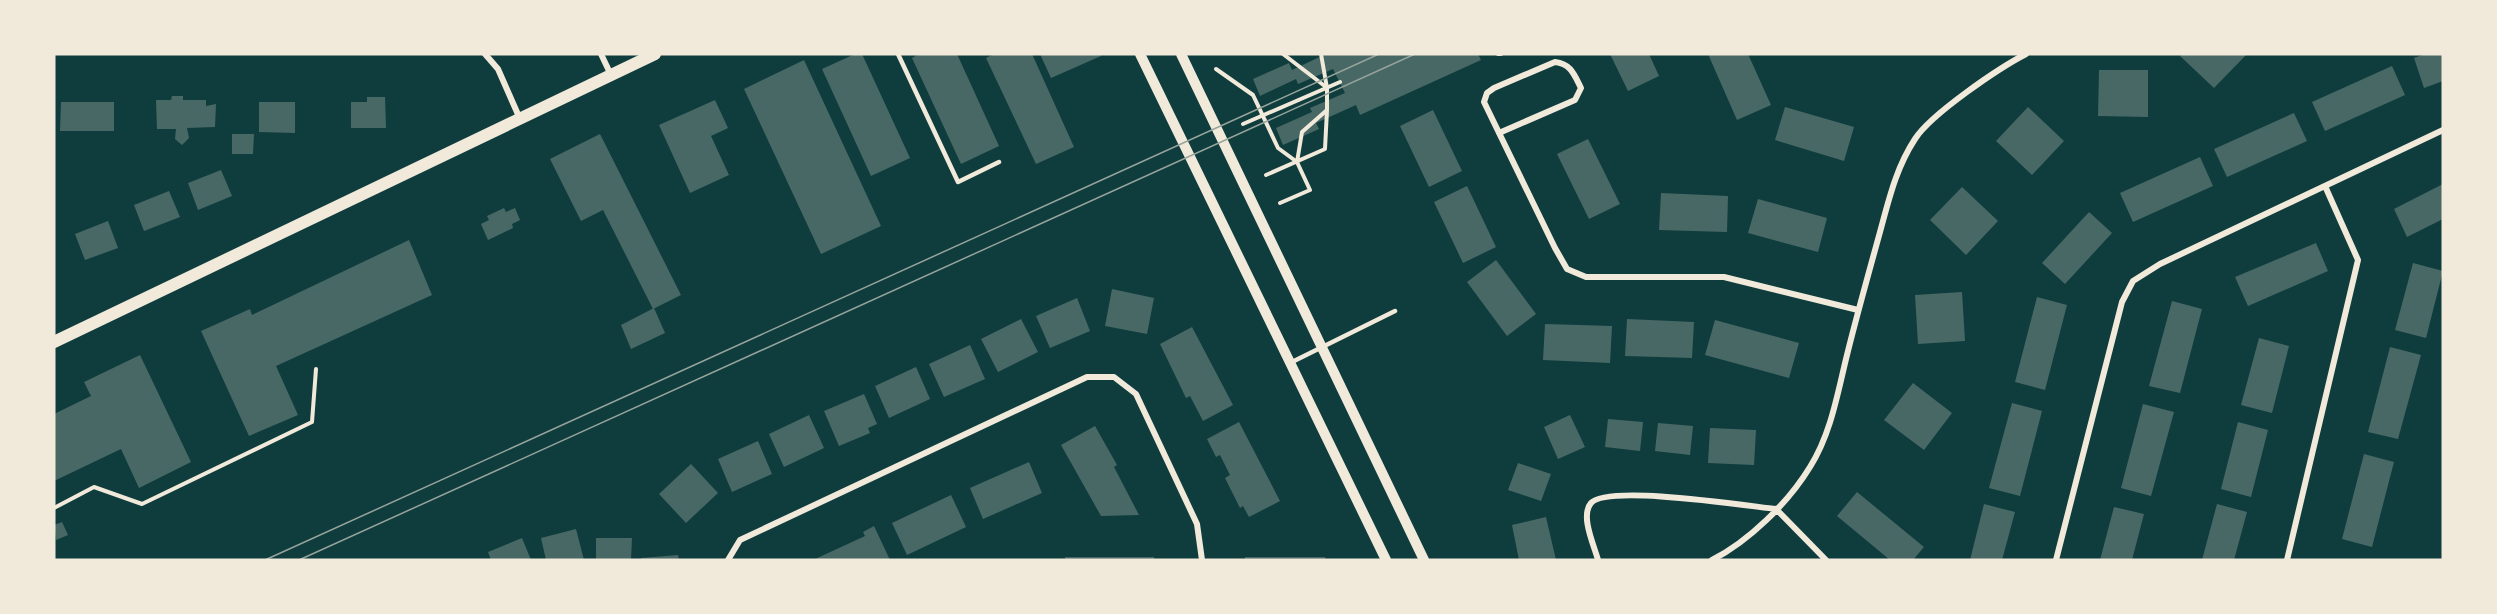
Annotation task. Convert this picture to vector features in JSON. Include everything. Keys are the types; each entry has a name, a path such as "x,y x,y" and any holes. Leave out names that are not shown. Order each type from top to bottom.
{"main road":[{"path":"54,342 655,54"}],"street":[{"path":"485,54 498,69 520,119"},
{"path":"602,54 611,75"},
{"path":"1140,54 1292,362 1386,560"},
{"path":"1181,54 1424,560"},
{"path":"1712,560 1742,542 1776,509 1810,467 1829,427 1858,310 1899,165 1916,136 2003,66 2026,54"},
{"path":"1499,133 1575,100 1581,88 1571,69 1564,63 1554,62 1494,88 1487,93 1484,102 1499,133 1555,248 1567,269 1586,277 1724,277 1858,310"},
{"path":"2056,560 2122,302 2133,280 2160,264 2443,130"},
{"path":"2287,560 2358,260 2325,186"},
{"path":"728,560 740,540 1087,376 1114,377 1136,394 1197,524 1202,560"},
{"path":"1598,560 1586,516 1590,503 1601,496 1651,495 1776,509 1826,560"}],"lane":[{"path":"898,54 958,182 999,162"},
{"path":"1292,362 1395,311"}],"path":[{"path":"1283,54 1327,88"},
{"path":"1266,175 1325,149 1327,88 1321,54"},
{"path":"1216,69 1253,95 1278,148 1297,162 1310,190 1280,203"},
{"path":"1243,124 1340,82"},
{"path":"1297,162 1302,132 1327,110"},
{"path":"54,508 94,488 142,504 312,422 316,369"}],"building":[{"path":"855,54 862,54 910,158 871,176 822,69"},
{"path":"919,54 957,54 999,146 961,164 912,58"},
{"path":"994,54 1032,54 1074,147 1036,164 986,58"},
{"path":"1040,54 1100,54 1101,56 1051,78"},
{"path":"1326,54 1478,54 1481,60 1360,115 1356,105 1316,123 1319,129 1283,145 1276,128 1312,112 1310,108 1345,93 1333,69 1298,84 1296,79 1260,96 1253,79 1289,63 1292,70"},
{"path":"1610,54 1649,54 1659,76 1628,91"},
{"path":"1708,54 1748,54 1771,105 1737,120"},
{"path":"2182,54 2247,54 2214,88 2180,56"},
{"path":"2425,54 2443,54 2443,81 2424,88 2414,58"},
{"path":"804,60 881,226 821,254 744,89"},
{"path":"2392,66 2405,95 2325,131 2312,102"},
{"path":"2099,70 2148,70 2148,117 2098,116"},
{"path":"172,96 183,96 183,100 206,100 206,106 216,104 215,127 187,128 189,138 182,145 175,139 176,129 157,129 156,100 171,100"},
{"path":"367,97 385,97 386,128 351,128 351,102 367,102"},
{"path":"715,100 728,128 711,136 729,175 690,193 659,125"},
{"path":"61,102 114,102 114,131 60,131"},
{"path":"259,102 295,102 295,133 259,132"},
{"path":"1785,107 1854,127 1844,161 1775,140"},
{"path":"2028,107 2064,141 2032,175 1996,141"},
{"path":"1433,110 1462,171 1429,187 1400,126"},
{"path":"2294,113 2307,141 2227,177 2214,149"},
{"path":"232,134 254,134 253,154 232,154"},
{"path":"600,134 681,295 653,309 603,210 581,221 550,159"},
{"path":"1588,139 1620,204 1589,219 1557,154"},
{"path":"2200,157 2213,186 2133,222 2120,193"},
{"path":"221,170 232,196 198,210 188,183"},
{"path":"2443,184 2443,219 2407,237 2394,209"},
{"path":"1467,186 1496,247 1463,263 1434,202"},
{"path":"1962,187 1998,221 1966,255 1930,220"},
{"path":"169,191 180,217 144,231 134,205"},
{"path":"1661,193 1728,196 1727,232 1659,230"},
{"path":"1758,199 1827,218 1818,252 1748,233"},
{"path":"504,208 506,212 515,208 520,220 512,224 513,228 488,240 481,224 489,220 487,216"},
{"path":"2089,212 2112,233 2065,284 2042,263"},
{"path":"108,221 118,248 85,260 75,234"},
{"path":"409,240 432,295 276,366 298,415 249,436 201,331 250,309 252,315"},
{"path":"2316,243 2328,271 2248,306 2235,277"},
{"path":"1496,260 1536,314 1507,336 1467,282"},
{"path":"2413,263 2443,271 2426,338 2395,330"},
{"path":"1112,289 1154,298 1147,334 1105,326"},
{"path":"1962,292 1965,341 1918,344 1915,295"},
{"path":"2037,297 2067,305 2045,390 2015,382"},
{"path":"1077,298 1090,331 1050,348 1036,316"},
{"path":"2172,301 2202,309 2180,393 2149,386"},
{"path":"654,308 665,333 631,349 621,325"},
{"path":"1021,319 1038,352 998,372 981,339"},
{"path":"1627,319 1694,322 1692,358 1625,356"},
{"path":"1715,320 1799,343 1789,378 1705,355"},
{"path":"1545,324 1612,326 1610,363 1543,360"},
{"path":"1192,327 1233,405 1203,421 1190,396 1186,398 1160,344"},
{"path":"2259,338 2289,346 2272,413 2241,405"},
{"path":"970,345 985,379 944,397 929,364"},
{"path":"2390,347 2421,355 2398,439 2368,432"},
{"path":"140,355 191,462 139,488 121,449 54,481 54,414 91,396 84,382"},
{"path":"916,367 930,399 889,418 875,386"},
{"path":"1913,383 1952,413 1924,450 1884,420"},
{"path":"864,394 877,424 868,428 870,433 839,446 824,411"},
{"path":"2012,403 2042,411 2020,496 1989,488"},
{"path":"2143,404 2174,412 2151,496 2121,488"},
{"path":"809,415 824,448 784,467 769,434"},
{"path":"1570,415 1585,447 1558,459 1544,427"},
{"path":"1608,419 1643,422 1640,451 1605,447"},
{"path":"1239,422 1280,501 1249,517 1243,506 1240,508 1225,478 1230,475 1220,455 1216,457 1207,439"},
{"path":"2238,422 2268,430 2251,497 2221,489"},
{"path":"1658,423 1693,426 1690,455 1655,451"},
{"path":"1095,426 1117,465 1114,467 1139,515 1101,516 1061,445"},
{"path":"1710,428 1756,430 1754,465 1708,463"},
{"path":"758,441 772,474 732,492 718,459"},
{"path":"2364,454 2394,462 2372,547 2342,539"},
{"path":"1029,462 1042,493 983,519 970,488"},
{"path":"1518,463 1551,474 1541,501 1508,490"},
{"path":"691,464 718,493 686,523 659,494"},
{"path":"1857,492 1924,547 1913,560 1890,560 1837,516"},
{"path":"951,495 966,527 907,555 892,523"},
{"path":"1984,504 2015,512 2002,560 1970,560"},
{"path":"2217,504 2247,512 2234,560 2202,560"},
{"path":"2114,507 2144,514 2132,560 2100,560"},
{"path":"1546,517 1556,560 1519,560 1512,525"},
{"path":"62,522 68,535 56,540 54,525"},
{"path":"874,526 890,560 813,560 865,536 863,532"},
{"path":"576,529 584,560 546,560 541,538"},
{"path":"522,538 531,560 491,560 488,552"},
{"path":"596,538 632,538 631,560 596,560"},
{"path":"678,555 679,560 641,560 641,558"},
{"path":"1065,557 1154,557 1154,560 1065,560"},
{"path":"1245,557 1325,557 1326,560 1245,560"}],"tram line":[{"path":"265,560 1379,54"},
{"path":"299,560 1415,54"}]}
